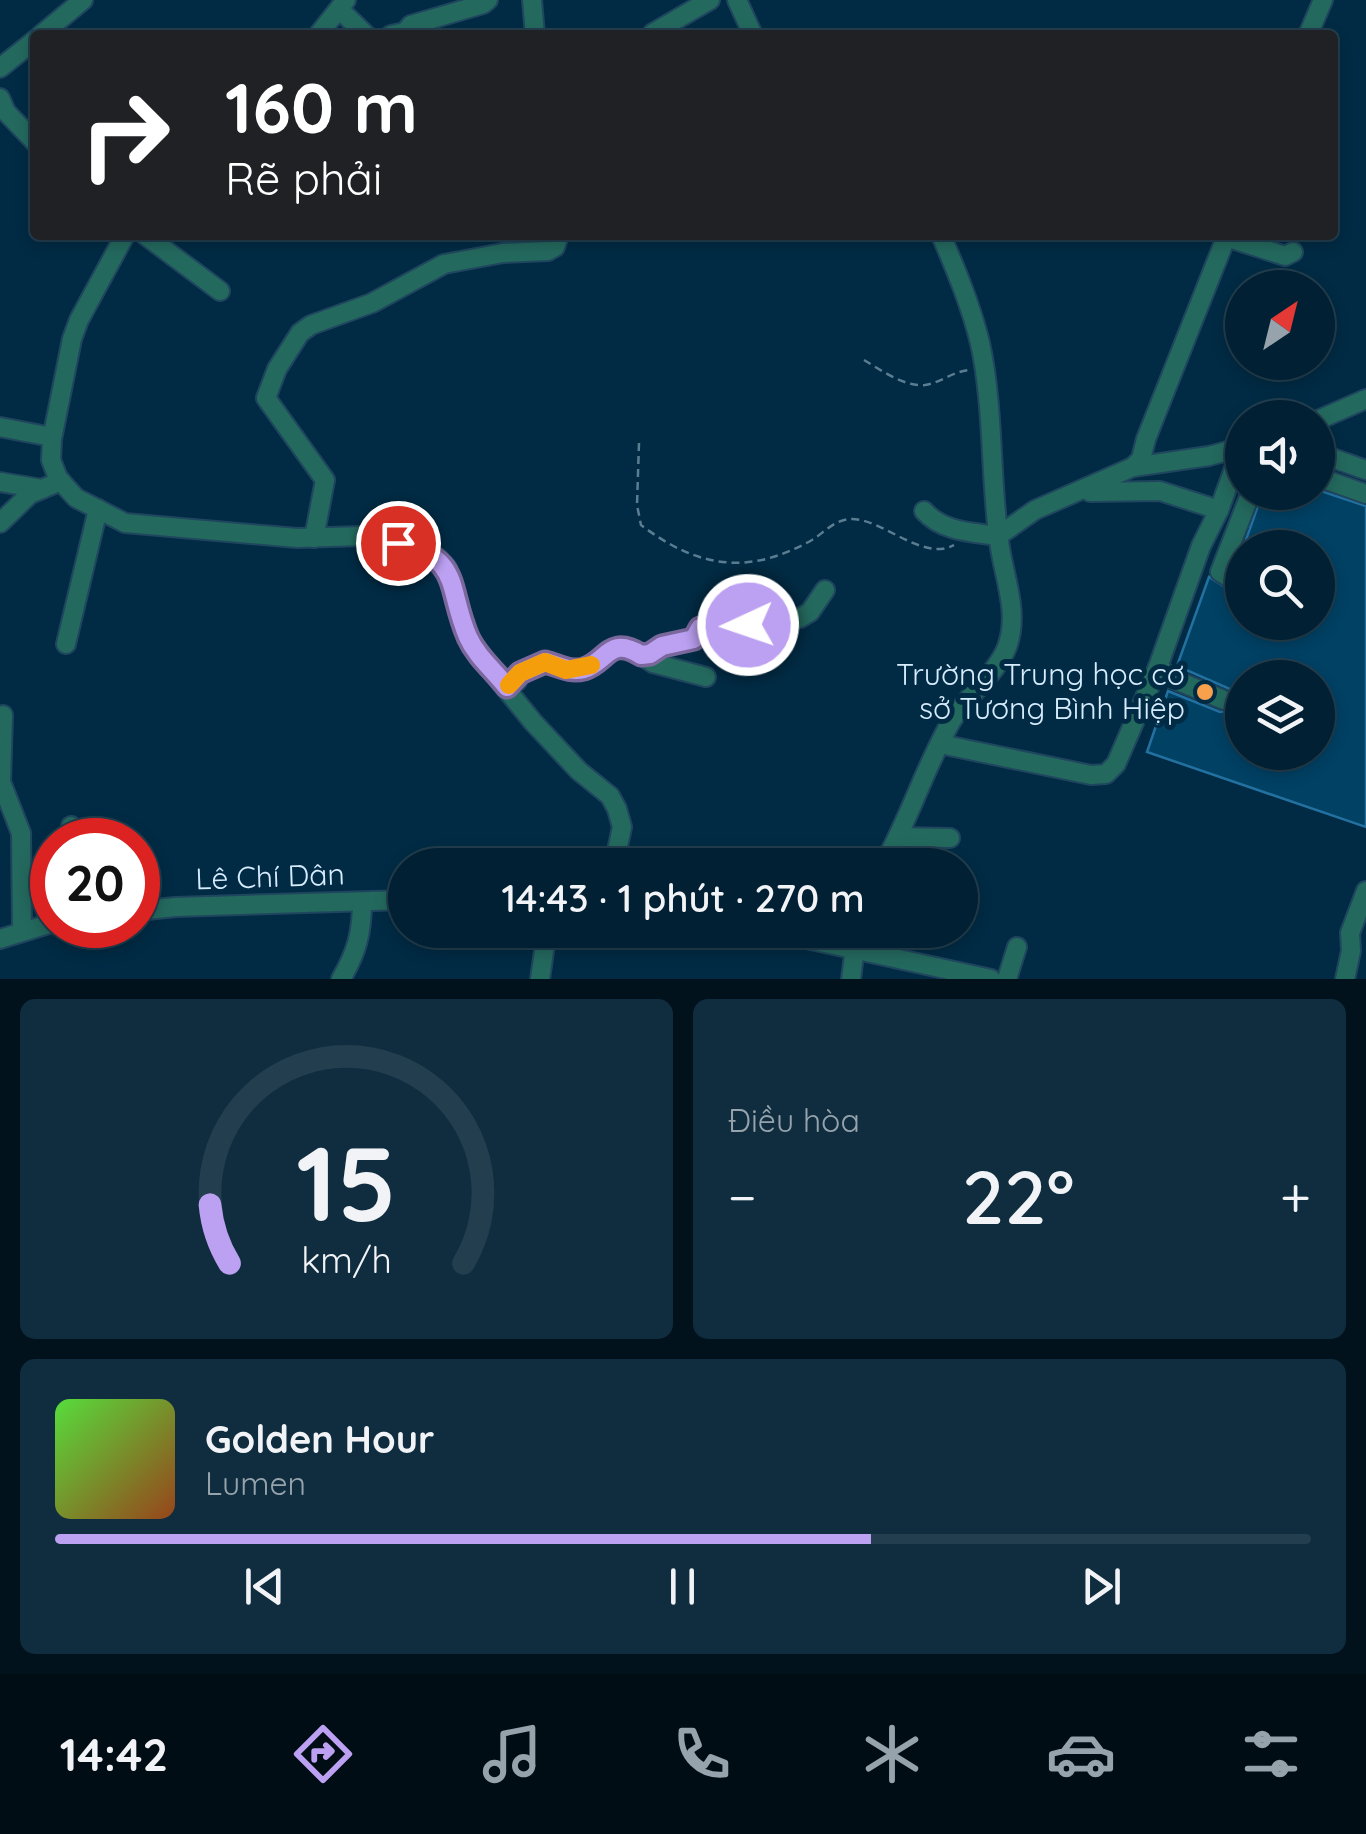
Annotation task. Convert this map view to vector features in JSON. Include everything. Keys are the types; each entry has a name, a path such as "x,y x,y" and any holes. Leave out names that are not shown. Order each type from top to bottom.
{"street":[{"path":"47,30 83,0"},
{"path":"407,30 488,0"},
{"path":"532,0 535,30"},
{"path":"658,30 710,0"},
{"path":"737,0 751,30"},
{"path":"1310,30 1323,0"},
{"path":"322,30 343,4 362,30"},
{"path":"2,62 30,43"},
{"path":"0,98 6,112 30,137"},
{"path":"122,240 79,320 52,437 51,460 61,480 76,498 125,523 314,538 362,536 422,549 438,558 447,568 470,641 534,722 579,771 610,796 622,827 618,848"},
{"path":"153,240 220,291"},
{"path":"314,538 324,480 266,398 277,368 300,333 311,325 372,303 431,268 467,258 548,251 556,247 558,240"},
{"path":"892,848 954,717 1007,646 1010,597 998,536 980,343 943,240"},
{"path":"1134,467 1141,458 1225,240"},
{"path":"1239,240 1285,256 1293,252"},
{"path":"1335,413 1366,399"},
{"path":"0,427 52,437"},
{"path":"924,510 935,522 998,536 1035,510 1134,467 1225,452"},
{"path":"1335,459 1366,470"},
{"path":"0,523 30,494 61,480"},
{"path":"0,482 42,489"},
{"path":"1335,483 1366,494"},
{"path":"1074,492 1160,491 1220,510"},
{"path":"940,744 1091,775 1106,774 1116,764 1158,667 1202,546 1225,496"},
{"path":"66,644 98,508"},
{"path":"641,655 694,639 700,628 711,625 727,633 757,623 800,618 810,612 825,590"},
{"path":"507,687 520,673 545,662 566,670 584,669 617,648 630,648 653,663 706,677"},
{"path":"1158,667 1173,679 1224,700"},
{"path":"3,714 1,782 21,832 22,932"},
{"path":"898,836 950,838"},
{"path":"1345,979 1350,934 1366,891"},
{"name":"Lê Chí Dân","path":"160,908 388,901"},
{"path":"341,979 355,956 362,933 362,902"},
{"path":"0,939 30,930"},
{"path":"540,979 544,948"},
{"path":"847,948 992,979"},
{"path":"1007,979 1017,948"},
{"path":"851,979 856,950"}],"path":[{"path":"864,360 908,382 928,385 963,370 983,370"},
{"path":"639,444 637,505 641,525 694,558 719,562 772,560 836,522 854,519 930,547 948,548 971,532"}],"building":[{"name":"Trường Trung học cơ sở Tương Bình Hiệp","path":"1335,496 1366,506 1366,827 1147,752 1168,691 1225,711 1225,770 1335,770 1335,660 1225,660 1225,687 1177,666 1209,577 1225,587 1225,640 1335,640 1335,530 1249,530 1257,510 1335,510"}],"slow traffic":[{"path":"509,685 520,673 545,662 566,670 591,665"}],"place":[{"name":"Trường Trung học cơ sở Tương Bình Hiệp","path":"1205,692"}],"route":[{"path":"398,543 422,549 447,568 470,641 507,687 520,673 545,662 566,670 584,669 617,648 650,654 662,646 694,639 700,628 711,625 727,633 748,625"}]}
